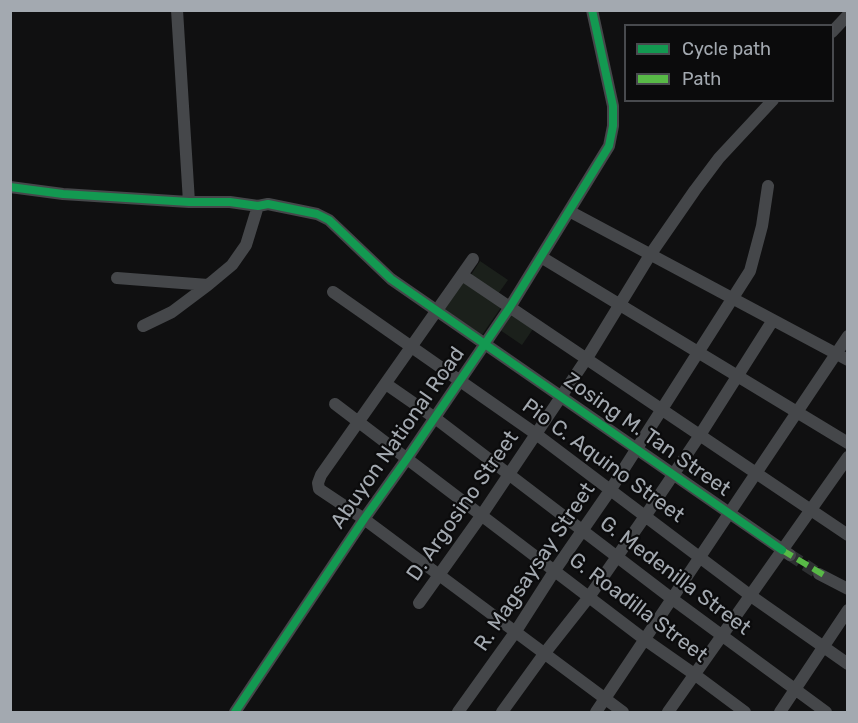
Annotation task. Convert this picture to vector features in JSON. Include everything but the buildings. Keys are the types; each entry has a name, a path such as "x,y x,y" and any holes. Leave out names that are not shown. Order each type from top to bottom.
{"street":[{"path":"177,10 189,202"},
{"name":"Abuyon National Road","path":"236,712 364,519 485,345 609,146 613,126 613,106 592,10"},
{"path":"834,30 848,15"},
{"name":"D. Argosino Street","path":"419,603 481,516 587,358 675,218 719,158 770,102"},
{"name":"R. Magsaysay Street","path":"458,712 516,632 555,570 611,489 750,271 762,226 768,186"},
{"name":"Zosing M. Tan Street","path":"10,187 63,194 189,202 230,202 258,206 268,204 307,211 329,220 380,271 786,552"},
{"path":"143,326 172,312 232,265 246,245 258,206"},
{"path":"569,211 848,360"},
{"path":"540,257 848,443"},
{"path":"473,259 321,476 318,483 319,489 364,519 623,712"},
{"path":"462,274 848,535"},
{"path":"117,278 208,285"},
{"name":"Pio C. Aquino Street","path":"333,292 536,434 751,596 848,664"},
{"path":"502,712 589,597 646,515 773,320"},
{"path":"596,712 756,474 834,353 848,336"},
{"name":"G. Medenilla Street","path":"386,384 435,418 794,691 826,712"},
{"name":"G. Roadilla Street","path":"335,404 644,639 745,712"},
{"path":"668,712 751,596 786,552 809,510 848,457"},
{"path":"823,576 848,590"},
{"path":"780,712 848,610"}],"shaded area":[{"path":"480,261 508,280 498,294 471,275"},
{"path":"462,278 502,306 482,335 442,307"},
{"path":"513,311 535,326 522,345 500,330"}],"tunnel":[{"path":"790,555 819,574"}],"marked path":[{"path":"782,550 827,577"}],"cycle path":[{"path":"235,712 510,307 609,146 613,126 613,106 592,10"},
{"path":"10,187 63,194 189,202 230,202 258,206 268,204 317,214 329,220 391,279 782,550"}]}
